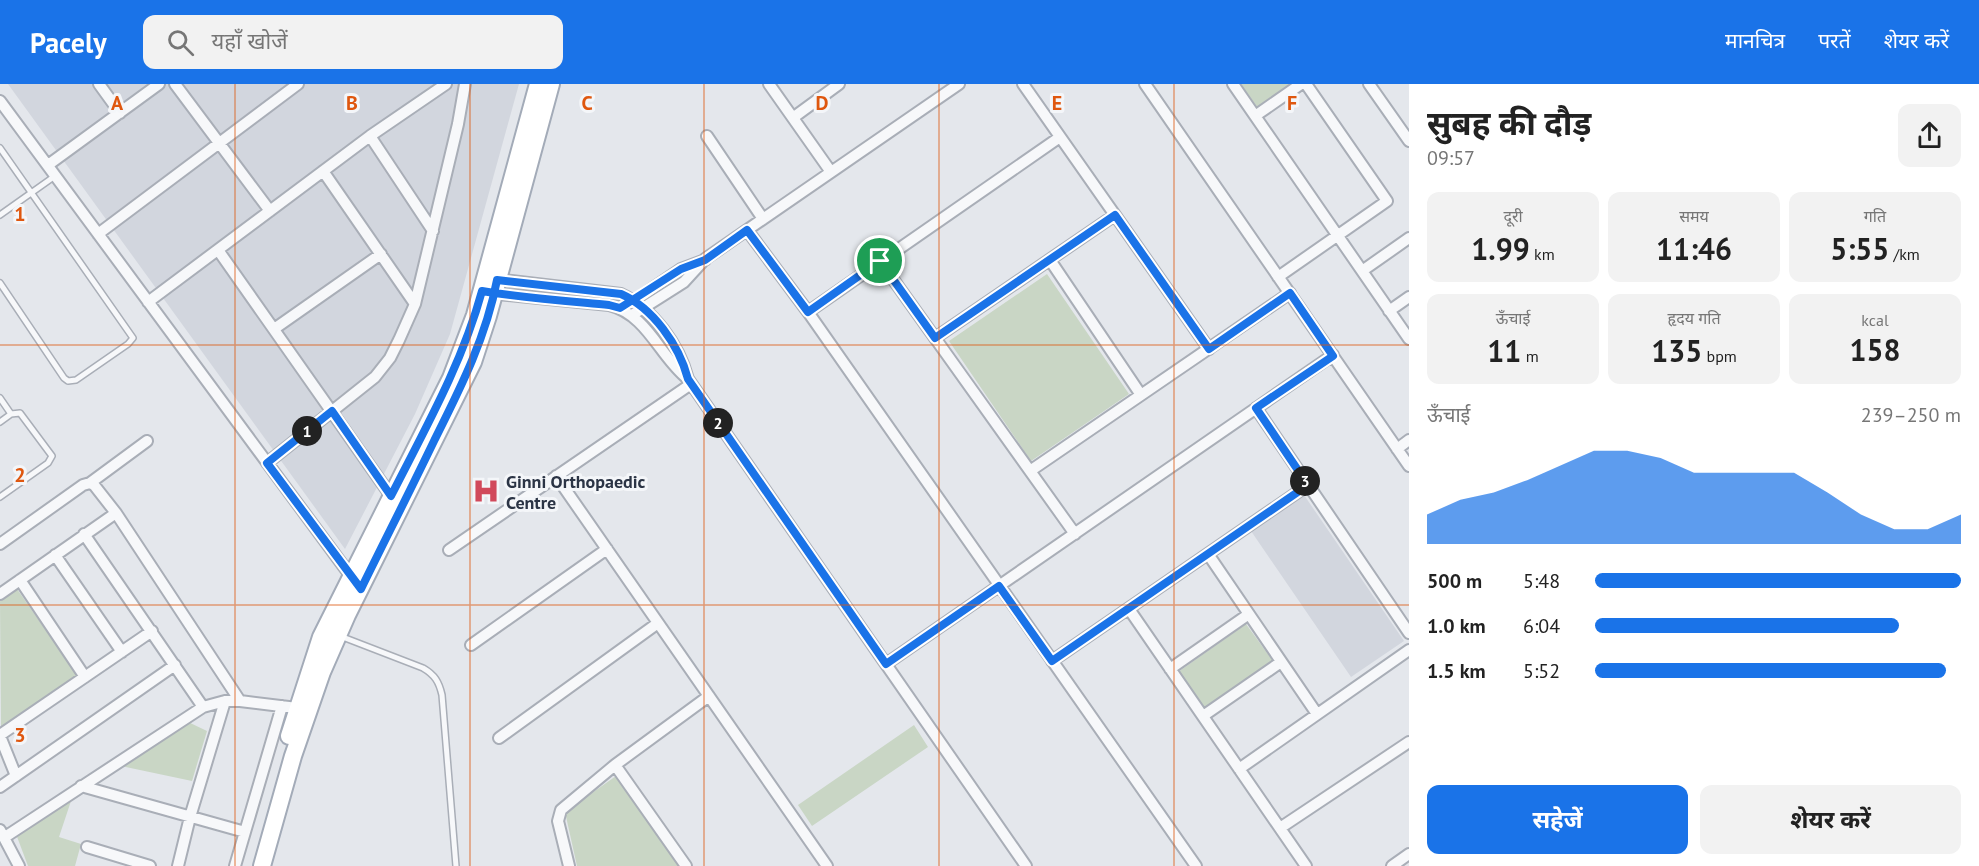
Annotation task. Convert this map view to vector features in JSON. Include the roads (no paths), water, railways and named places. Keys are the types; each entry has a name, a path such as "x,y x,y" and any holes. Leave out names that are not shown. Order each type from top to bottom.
{"main road":[{"path":"250,866 289,707 321,637 356,583 473,362 538,84"},
{"path":"262,866 292,756 356,583 391,496 451,378 475,315 490,286 551,84"}],"street":[{"path":"99,84 120,113"},
{"path":"48,165 159,84"},
{"path":"175,84 270,211"},
{"path":"98,234 298,84"},
{"path":"148,302 370,136 446,84"},
{"path":"267,463 375,377 390,358 416,304 459,124 465,84"},
{"path":"769,84 831,172"},
{"path":"794,117 839,84"},
{"path":"1023,84 1209,349"},
{"path":"1145,84 1409,466"},
{"path":"1233,84 1409,339"},
{"path":"1255,116 1303,84 1387,201 1278,277"},
{"path":"1369,84 1409,141"},
{"path":"632,315 684,282 705,260 953,86"},
{"path":"0,101 356,583"},
{"path":"370,136 433,231"},
{"path":"707,136 763,219"},
{"path":"808,312 1060,136"},
{"path":"323,171 416,304"},
{"path":"935,338 1115,215"},
{"path":"747,230 808,312 1196,866"},
{"path":"1362,272 1409,238"},
{"path":"218,250 391,496"},
{"path":"274,329 381,254"},
{"path":"620,308 681,269 705,260"},
{"path":"1050,260 1141,395"},
{"path":"880,261 1075,534"},
{"path":"490,286 621,294 635,300 657,322 677,353 690,382 1026,866"},
{"path":"490,286 620,308 643,325 680,373 690,382"},
{"path":"1030,471 1290,293"},
{"path":"1389,311 1409,297"},
{"path":"886,664 1333,356"},
{"path":"449,550 690,382"},
{"path":"1256,408 1409,633"},
{"path":"1397,449 1409,440"},
{"path":"0,544 147,441"},
{"path":"556,476 827,866"},
{"path":"90,483 98,489 116,513 240,701"},
{"path":"1052,661 1308,485"},
{"path":"0,594 116,513"},
{"path":"84,534 202,707"},
{"path":"471,645 607,549"},
{"path":"1208,554 1317,714"},
{"path":"55,555 122,652"},
{"path":"20,580 85,677"},
{"path":"1129,609 1306,866"},
{"path":"1170,669 1249,614"},
{"path":"499,738 658,623"},
{"path":"16,776 0,736 152,631"},
{"path":"1239,769 1409,650"},
{"path":"1203,716 1281,662"},
{"path":"0,787 175,665"},
{"path":"569,866 558,820 561,810 615,765 709,696"},
{"path":"178,866 190,817 225,701"},
{"path":"19,866 3,833 81,786 202,707 225,701 240,701 289,707 244,832 235,866"},
{"path":"1280,828 1409,742"},
{"path":"615,765 686,866"},
{"path":"81,786 244,832"},
{"path":"87,847 150,866"},
{"path":"1392,866 1409,854"}],"lane":[{"path":"0,148 133,338 128,344 76,380 68,381 0,283"},
{"path":"0,215 55,176"},
{"path":"0,398 12,414"},
{"path":"0,422 12,414 20,413 52,456 48,463 0,497"},
{"path":"338,636 423,668 433,674 439,682 456,866"}],"place":[{"name":"Ginni Orthopaedic Centre","path":"486,491"}]}
